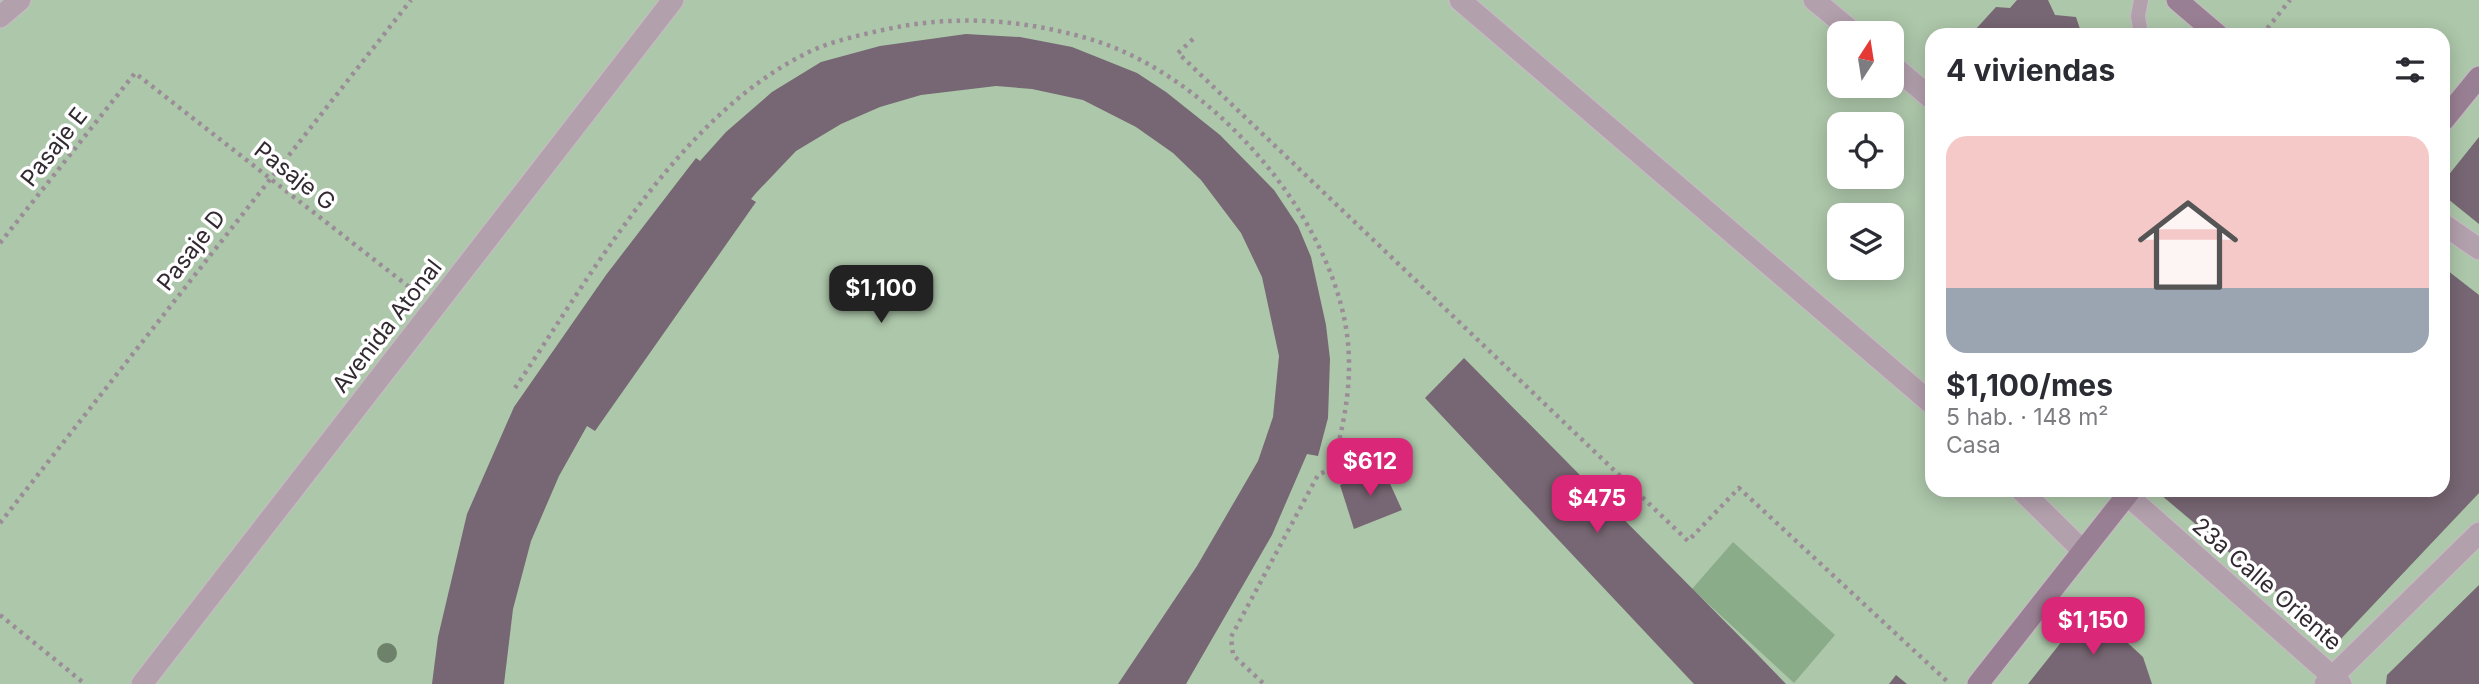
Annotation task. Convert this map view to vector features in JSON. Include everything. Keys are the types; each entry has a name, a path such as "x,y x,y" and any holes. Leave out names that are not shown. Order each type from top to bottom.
{"main road":[{"path":"2177,0 2210,28"},
{"path":"2450,112 2479,77"},
{"path":"1978,684 2125,497"}],"street":[{"path":"0,17 20,0"},
{"name":"Avenida Atonal","path":"142,684 673,0"},
{"path":"1461,0 1925,398"},
{"path":"1814,0 1839,21"},
{"path":"1904,75 1925,93"},
{"path":"2450,229 2479,249"},
{"path":"2028,497 2082,551"},
{"name":"23a Calle Oriente","path":"2134,497 2333,682"},
{"path":"2333,682 2479,533"}],"lane":[{"path":"2140,28 2138,16 2141,0"}],"path":[{"name":"Pasaje D","path":"0,523 411,0"},
{"path":"2268,28 2290,0"},
{"path":"515,388 652,190 701,131 762,78 806,53 852,37 954,19 1044,28 1095,41 1140,61 1187,91 1263,160 1302,211 1324,252 1337,291 1346,329 1350,379 1346,417 1332,468 1318,475 1231,637 1233,656 1262,683"},
{"path":"1193,39 1178,53 1688,541 1739,488 1950,684"},
{"name":"Pasaje G","path":"135,73 435,307"},
{"name":"Pasaje E","path":"0,243 135,73"},
{"path":"0,615 85,684"}],"shaded area":[{"path":"0,0 2479,0 2479,684 0,684"},
{"path":"1733,542 1835,635 1794,683 1692,589"}],"building":[{"path":"2017,0 2048,0 2055,15 2076,17 2080,28 1977,28 1996,7 2010,8"},
{"path":"966,34 1020,37 1072,47 1137,73 1166,92 1220,135 1274,190 1298,226 1311,257 1326,325 1330,359 1328,418 1318,456 1307,454 1272,535 1186,684 1118,684 1197,566 1258,461 1273,417 1279,356 1262,277 1241,233 1201,180 1173,153 1136,127 1083,100 1032,89 996,86 921,95 880,107 841,124 796,151 756,193 751,199 756,202 595,431 587,426 559,476 531,541 513,609 504,684 432,684 438,637 467,514 514,407 606,275 696,158 700,161 726,132 772,92 821,62 880,46"},
{"path":"2479,137 2479,224 2450,201 2450,173"},
{"path":"2450,272 2479,295 2479,493 2337,643 2163,497 2450,497"},
{"path":"1464,358 1786,684 1694,684 1425,398"},
{"path":"1382,466 1402,510 1354,529 1340,485"},
{"path":"2479,585 2479,684 2386,684 2387,675"},
{"path":"2089,607 2143,657 2152,684 2028,684"},
{"path":"1896,675 1907,684 1889,684"}]}
